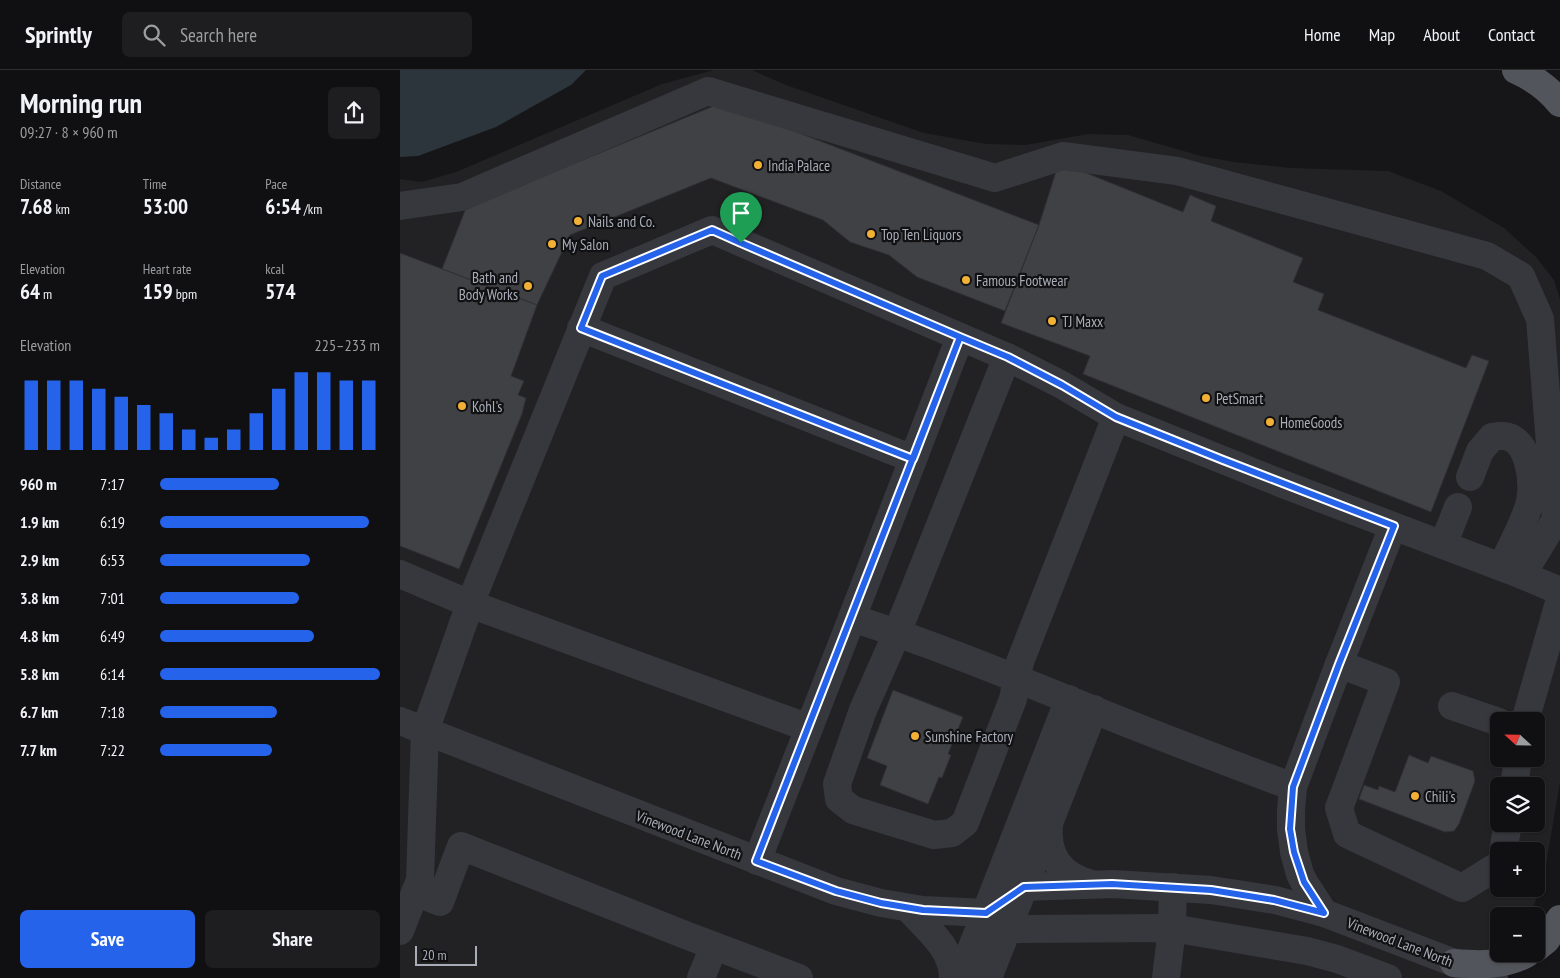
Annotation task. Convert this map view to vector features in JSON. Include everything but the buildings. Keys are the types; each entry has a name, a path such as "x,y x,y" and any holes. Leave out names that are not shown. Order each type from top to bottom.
{"main road":[{"path":"1516,70 1543,85 1560,103"},
{"path":"1545,941 1560,919"},
{"path":"1454,963 1488,964 1506,962"}],"street":[{"path":"400,206 462,197 708,91 995,178 1063,156 1177,170 1487,256 1521,276 1540,319 1556,519 1512,570"},
{"path":"400,931 420,880 426,731 470,604 602,276 712,230 1008,357 1062,385 1116,417 1231,464 1512,570 1560,591"},
{"path":"581,328 913,459"},
{"path":"756,861 960,337"},
{"path":"1008,357 897,632 863,710 837,784 839,799 853,810 934,836 952,833 965,822 1013,699 1020,662 1116,417"},
{"path":"1470,477 1480,450 1492,437 1505,435 1515,441 1523,449 1530,464 1530,504 1512,570"},
{"path":"1443,545 1458,506"},
{"path":"1324,913 1304,882 1294,852 1290,829 1293,787 1394,526"},
{"path":"400,574 470,604 809,728"},
{"path":"1528,712 1560,600"},
{"path":"852,618 897,632 1293,787"},
{"path":"1339,664 1386,682 1339,808 1347,834 1462,888 1490,871"},
{"path":"960,978 1068,699"},
{"path":"1452,706 1490,719"},
{"path":"988,978 1094,709"},
{"name":"Vinewood Lane North","path":"400,721 836,891 908,908 986,913"},
{"path":"1049,823 1049,843 1057,862 1073,878 1094,885"},
{"path":"415,892 440,902 462,846 799,978"},
{"name":"Vinewood Lane North","path":"1024,887 1094,885 1173,887 1211,890 1274,900 1324,913 1494,978"},
{"path":"986,913 1024,887"},
{"path":"1166,978 1172,928 1173,887"},
{"path":"908,908 939,940 946,950 953,969 953,978"},
{"path":"986,913 1008,929 1172,928 1306,951 1336,959 1388,978"},
{"path":"702,978 714,946"}],"shaded area":[{"path":"400,70 586,70 571,85 496,127 418,156 400,157"},
{"path":"714,70 752,70 786,85 924,133 986,144 1025,145 1088,134 1128,135 1201,156 1234,162 1290,168 1388,171 1441,191 1504,228 1536,257 1554,280 1560,299 1560,782 1545,871 1545,842 1490,842 1490,897 1537,897 1533,907 1490,907 1490,962 1513,962 1507,978 400,978 400,179 422,182 456,172 662,84"}],"place":[{"name":"India Palace","path":"758,165"},
{"name":"Nails and Co.","path":"578,221"},
{"name":"Top Ten Liquors","path":"871,234"},
{"name":"My Salon","path":"552,244"},
{"name":"Famous Footwear","path":"966,280"},
{"name":"Bath and Body Works","path":"528,286"},
{"name":"TJ Maxx","path":"1052,321"},
{"name":"PetSmart","path":"1206,398"},
{"name":"Kohl's","path":"462,406"},
{"name":"HomeGoods","path":"1270,422"},
{"name":"Sunshine Factory","path":"915,736"},
{"name":"Chili's","path":"1415,796"}],"route":[{"path":"741,243 712,230 602,276 581,328 913,459 960,337 1008,357 1062,385 1116,417 1280,483 1394,526 1293,787 1290,829 1294,852 1300,874 1324,913 1274,900 1211,890 1112,884 1024,887 986,913 923,910 881,903 836,891 756,861 852,618 960,337 741,243"}]}
